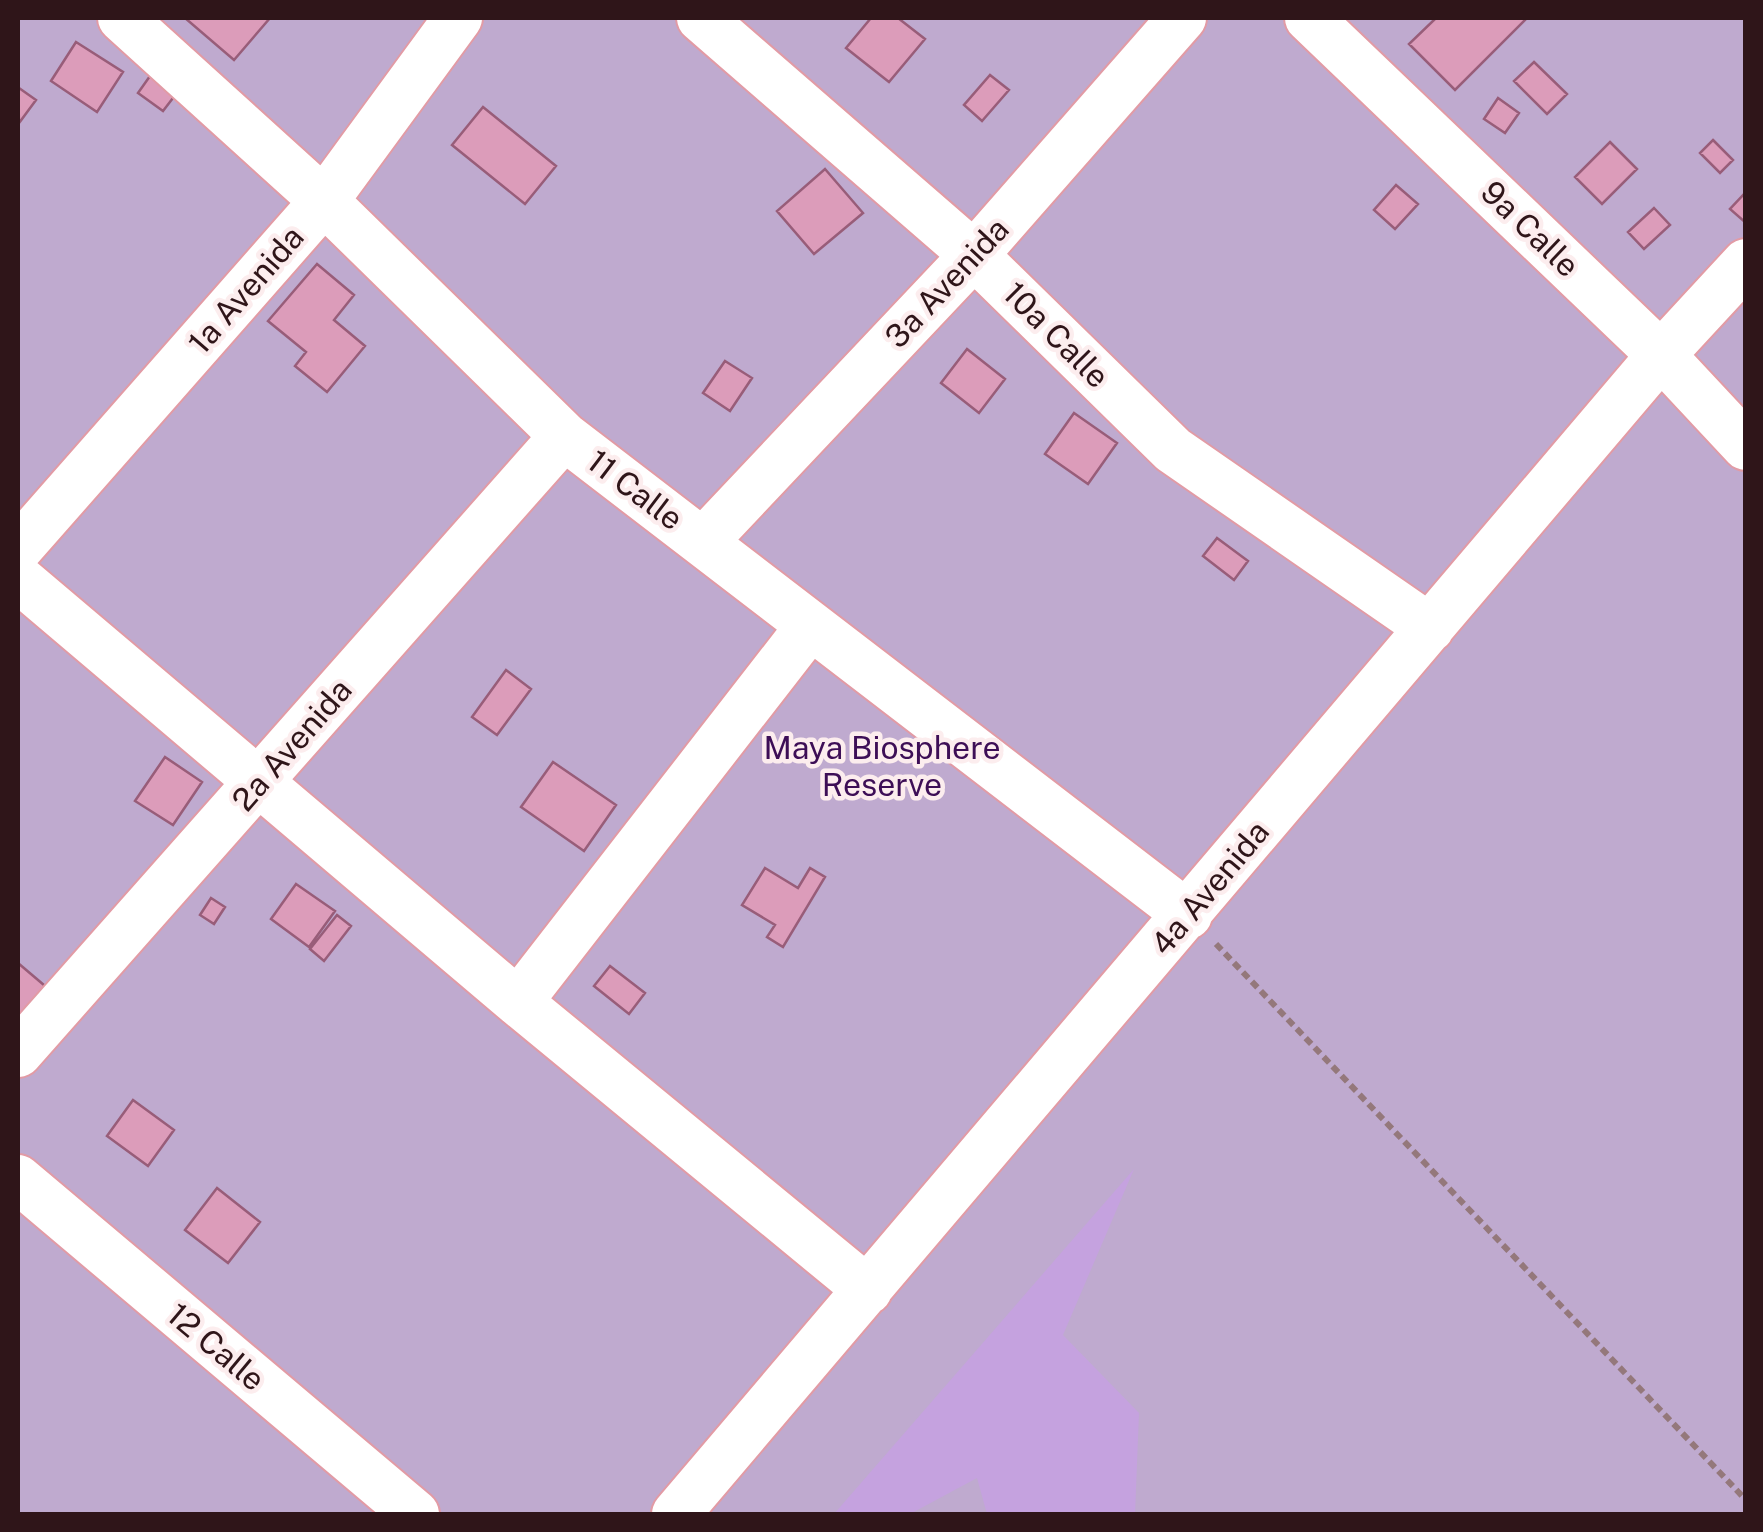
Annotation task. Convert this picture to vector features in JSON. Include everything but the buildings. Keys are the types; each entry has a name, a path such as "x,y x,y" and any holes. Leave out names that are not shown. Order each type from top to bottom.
{"street":[{"name":"11 Calle","path":"122,18 324,201 564,436 1188,914"},
{"name":"1a Avenida","path":"18,549 324,201 458,18"},
{"name":"10a Calle","path":"700,18 974,255 1172,450 1430,628"},
{"name":"3a Avenida","path":"704,542 974,255 1182,18"},
{"name":"9a Calle","path":"1309,18 1661,356 1746,446"},
{"name":"4a Avenida","path":"676,1514 1661,356 1746,264"},
{"name":"2a Avenida","path":"18,1053 564,436"},
{"path":"18,578 518,1002 868,1290"},
{"path":"518,1002 810,626"},
{"name":"12 Calle","path":"18,1180 415,1514"}],"path":[{"path":"1188,914 1746,1500"}],"green space":[{"name":"Maya Biosphere Reserve","path":"18,18 1745,18 1745,1514 18,1514"}],"shaded area":[{"path":"1134,1169 1063,1335 1139,1413 1135,1514 987,1514 977,1478 910,1514 834,1514"}]}
